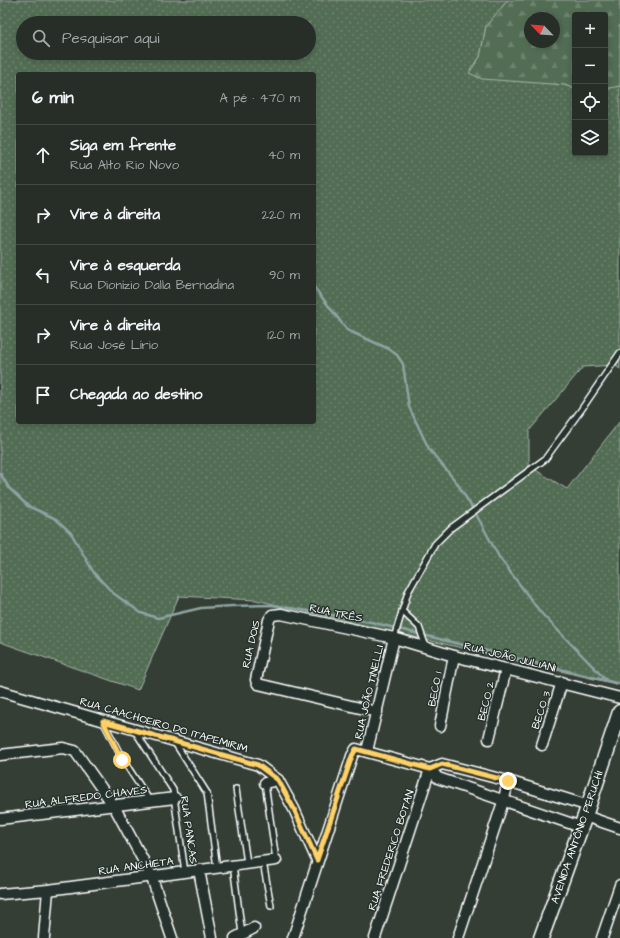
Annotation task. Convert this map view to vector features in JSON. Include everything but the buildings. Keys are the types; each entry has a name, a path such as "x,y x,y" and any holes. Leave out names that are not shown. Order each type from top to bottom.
{"main road":[{"name":"AVENIDA ANTÔNIO PERUCHI","path":"541,938 585,816 620,712"}],"street":[{"name":"RUA TRÊS","path":"272,615 281,614 394,638"},
{"name":"RUA DOIS","path":"272,615 269,620 256,680 258,684 377,712"},
{"name":"RUA JOÃO JULIANI","path":"394,638 454,656 562,682 620,698"},
{"name":"RUA JOÃO TINELLI","path":"367,751 394,638"},
{"name":"BECO 1","path":"440,726 454,656"},
{"name":"BECO 2","path":"490,739 506,669"},
{"name":"BECO 3","path":"542,745 562,682"},
{"name":"RUA CAACHOEIRO DO ITAPEMIRIM","path":"0,691 135,731 248,761 267,770 278,780 297,815 317,860"},
{"path":"0,755 63,748 75,750 114,806 151,876 172,938"},
{"path":"293,938 317,860 352,756 356,749 430,769 438,778 504,799 585,816"},
{"path":"430,769 442,764 508,781 585,816 620,828"},
{"name":"RUA FREDERICO BOTAN","path":"375,938 430,769"},
{"path":"265,783 278,780"},
{"path":"458,938 504,799 508,781"},
{"name":"RUA ALFREDO CHAVES","path":"0,819 175,798"},
{"name":"RUA ANCHIETA","path":"0,894 48,890 276,860"},
{"path":"199,870 212,938"},
{"path":"602,938 620,885"},
{"path":"44,938 48,890"},
{"path":"239,936 254,928"}],"lane":[{"path":"394,638 402,611 416,577 442,536 545,459 575,420 620,353"},
{"path":"402,611 419,628 426,647"},
{"path":"103,721 122,760 150,801"},
{"name":"RUA PANCAS","path":"135,731 171,786 175,798 185,872"},
{"path":"175,742 207,793 217,868"},
{"path":"265,783 276,860"},
{"path":"236,789 247,863"},
{"path":"263,861 271,906"},
{"path":"233,865 239,936"}],"green space":[{"path":"0,0 508,0 486,26 480,57 470,69 565,85 572,88 572,156 608,156 608,88 620,86 620,369 614,365 583,367 529,431 529,466 567,489 620,421 620,685 256,600 179,596 138,690 0,642"},
{"path":"508,0 617,0 620,2 620,86 608,88 608,12 572,12 572,88 565,85 482,79 469,73 480,57 486,26"}],"waterway":[{"path":"316,290 347,330 389,349 397,355 403,364 409,407 429,449 457,483 476,514 499,557 541,613 606,680"},
{"path":"0,473 9,488 28,506 56,519 71,533 94,573 113,593 141,613 158,618 201,608 271,605 371,622 620,684"}],"route":[{"path":"122,760 103,721 258,765 267,770 278,780 294,809 317,860 352,756 356,749 430,769 442,764 508,781"}]}
